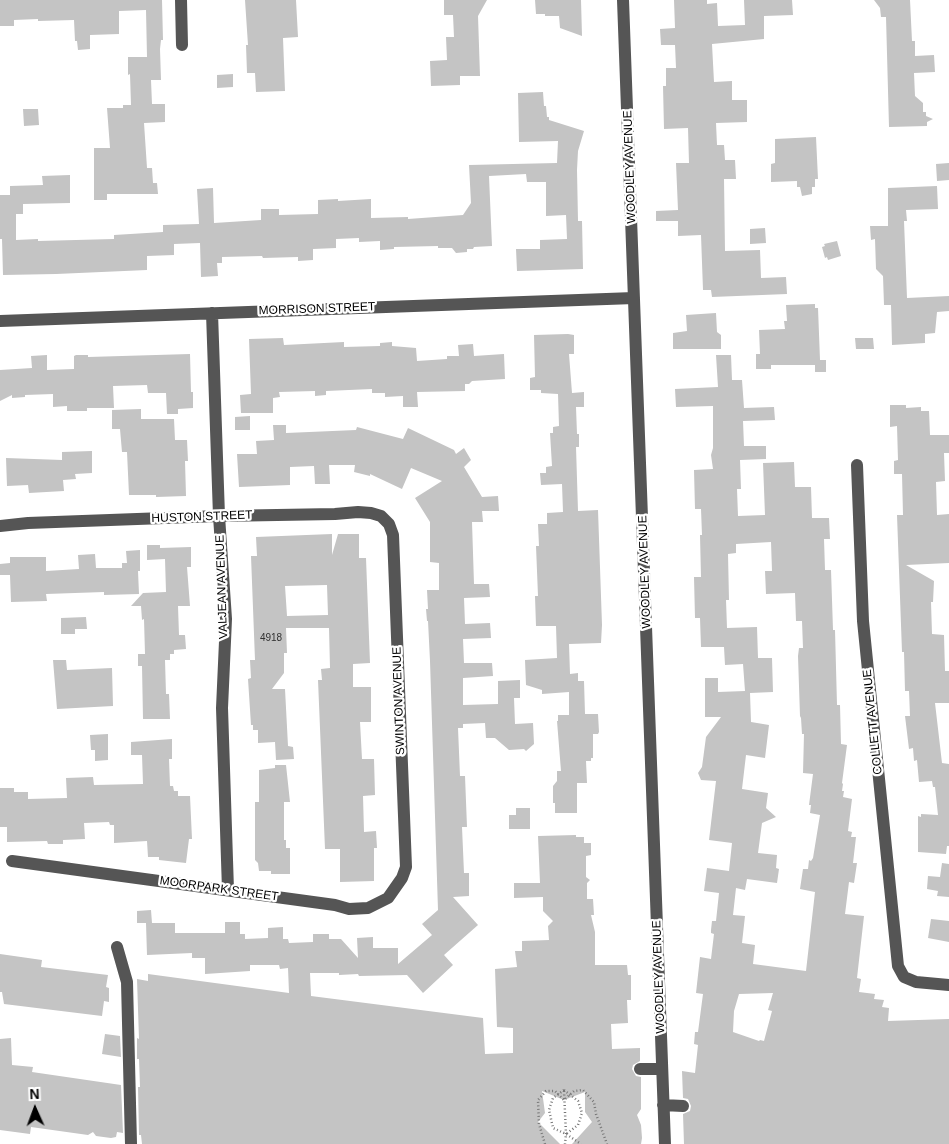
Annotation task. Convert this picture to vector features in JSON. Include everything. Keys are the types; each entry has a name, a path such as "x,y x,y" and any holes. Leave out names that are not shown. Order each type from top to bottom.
{"street":[{"path":"181,0 182,46"},
{"name":"WOODLEY AVENUE","path":"623,0 665,1144"},
{"name":"MORRISON STREET","path":"0,321 634,298"},
{"name":"VALJEAN AVENUE","path":"212,313 219,516 226,619 222,708 228,890"},
{"name":"COLLETT AVENUE","path":"856,465 863,621 898,966 904,977 916,982 949,985"},
{"name":"HUSTON STREET","path":"0,526 28,523 371,512 381,516 389,524 393,535"},
{"name":"SWINTON AVENUE","path":"393,535 406,867"},
{"name":"MOORPARK STREET","path":"12,861 335,904 349,909 368,908 388,898 402,878 406,867"},
{"path":"117,947 127,982 131,1144"},
{"path":"640,1069 661,1068"},
{"path":"663,1105 683,1106"}],"path":[{"path":"564,1090 565,1144"},
{"path":"564,1090 578,1100 582,1113 578,1125 566,1134"},
{"path":"564,1090 553,1098 549,1110 553,1128 581,1144"},
{"path":"564,1100 574,1091 583,1090 594,1102 596,1114 607,1144"},
{"path":"545,1144 539,1124 538,1100 546,1091 555,1091 564,1100"}],"building":[{"path":"0,0 162,0 161,80 151,80 152,104 165,104 165,122 144,123 147,168 152,168 153,183 157,183 158,194 107,194 107,200 94,200 94,148 110,148 107,108 123,108 123,105 131,105 128,57 147,57 146,10 119,11 119,34 90,35 90,49 78,50 77,41 75,41 74,20 14,20 14,26 0,26"},
{"path":"245,0 296,0 298,37 283,38 285,91 256,92 255,73 247,73 246,45 248,45"},
{"path":"444,0 487,0 478,16 480,76 460,76 460,85 431,86 430,61 447,60 446,37 454,37 453,15 444,15"},
{"path":"535,0 581,0 582,36 560,28 559,16 536,14"},
{"path":"674,0 707,0 707,4 717,3 718,26 745,25 744,0 792,0 793,15 764,16 764,39 712,44 714,82 732,81 732,100 747,100 747,122 716,123 717,145 724,145 725,160 735,160 736,179 724,179 725,251 760,250 761,278 786,277 787,294 712,297 711,290 703,290 701,235 678,236 678,221 656,221 656,211 678,210 676,163 689,163 688,128 664,129 663,86 666,86 666,68 676,68 675,45 661,45 660,29 675,28"},
{"path":"874,0 910,0 912,41 915,41 915,56 934,55 935,72 914,73 915,96 923,103 923,112 926,112 926,116 933,119 927,122 927,126 889,127 886,17 881,17 880,8"},
{"path":"233,74 233,87 217,88 217,75"},
{"path":"543,92 544,106 546,106 549,120 584,131 578,151 577,170 578,221 582,221 583,269 517,271 516,249 540,249 540,240 567,239 566,215 546,216 546,182 527,182 526,174 489,176 492,246 474,247 473,249 467,249 467,252 456,253 452,248 438,248 438,246 394,247 394,249 380,250 380,241 359,242 359,238 336,239 336,248 313,249 313,260 298,261 298,257 222,257 222,263 217,263 218,276 201,277 200,243 174,244 174,255 147,256 147,270 3,275 2,239 0,239 0,195 10,195 10,186 43,185 42,176 70,175 70,203 23,204 23,214 16,214 16,240 114,239 114,235 163,232 163,225 199,224 197,189 213,188 214,223 261,220 261,209 279,209 279,215 318,214 318,200 338,199 338,201 371,199 371,218 408,217 408,219 463,215 471,203 469,165 557,163 558,141 519,142 518,93"},
{"path":"23,109 38,109 39,125 24,126"},
{"path":"816,137 818,179 815,179 815,187 812,187 812,194 802,196 800,187 797,187 797,181 771,182 771,164 775,163 775,139"},
{"path":"949,163 949,180 937,181 936,164"},
{"path":"937,186 938,209 906,210 907,221 904,221 907,298 949,296 949,311 937,312 935,333 925,334 925,343 892,345 891,305 884,305 883,276 876,269 875,239 871,240 870,226 888,226 888,188"},
{"path":"765,228 766,243 750,244 750,229"},
{"path":"837,241 841,256 828,260 827,257 825,258 822,247 825,246 824,244"},
{"path":"815,304 815,308 818,308 820,360 826,360 826,372 815,372 815,365 771,365 771,369 756,369 756,354 760,354 759,330 785,329 784,321 787,321 786,305"},
{"path":"716,313 717,332 721,335 721,349 673,349 673,333 687,331 686,315"},
{"path":"534,335 574,335 574,354 569,354 572,393 584,392 584,407 576,407 577,434 579,434 579,447 576,447 578,511 598,510 602,625 601,643 569,644 570,674 578,673 578,681 584,681 585,714 598,714 599,732 598,734 593,734 593,758 591,758 591,761 586,761 587,783 577,783 577,813 555,813 553,786 557,781 557,771 561,771 557,721 558,715 569,715 569,692 542,694 542,690 526,685 525,660 557,658 556,626 536,626 535,596 538,596 536,546 539,546 538,524 547,524 547,513 563,512 562,484 541,485 540,473 546,473 546,467 552,466 550,433 553,433 553,427 559,426 558,394 541,393 541,390 530,390 530,378 535,377"},
{"path":"283,338 284,345 344,342 344,347 380,346 380,343 392,342 392,346 416,348 417,361 447,359 447,356 459,356 458,345 473,344 474,356 504,354 505,379 472,381 469,384 465,384 465,391 417,392 418,407 403,407 403,396 385,397 385,393 372,393 372,389 326,391 326,395 315,396 315,391 279,392 280,397 273,398 273,413 241,413 240,395 251,394 249,339"},
{"path":"855,338 873,338 874,349 856,349"},
{"path":"190,354 193,408 178,409 178,414 167,414 166,393 148,393 147,385 113,386 114,408 87,408 87,411 67,411 67,406 53,407 53,394 25,395 25,397 12,398 12,395 0,401 0,370 32,368 31,356 47,355 47,370 74,369 74,356 76,355 88,355 88,357"},
{"path":"716,355 731,355 732,380 742,380 744,408 774,407 775,420 743,421 744,446 766,446 766,459 740,460 741,489 737,489 738,516 765,515 763,463 794,462 795,487 811,487 812,518 829,518 830,539 824,539 825,570 831,570 837,705 840,705 841,744 847,745 842,791 844,791 843,797 852,799 848,831 852,832 851,837 856,837 853,863 857,863 854,883 849,882 845,914 864,916 857,978 861,979 859,992 875,994 874,999 884,1000 882,1007 889,1008 888,1021 949,1019 949,1144 684,1144 683,1114 690,1111 691,1106 688,1099 683,1098 682,1071 695,1073 698,1045 694,1044 695,1032 698,1032 703,994 696,993 700,957 711,959 714,934 711,933 712,921 716,921 719,893 704,891 707,868 729,871 732,843 709,840 716,781 701,780 698,773 702,767 706,737 721,717 705,717 705,678 718,678 718,692 745,691 743,664 725,665 724,647 701,647 700,618 695,618 694,577 701,577 700,535 702,535 701,509 695,509 694,470 713,469 711,455 713,448 713,406 676,407 675,389 718,387","holes":["771,542 772,571 765,571 766,594 795,593 796,621 802,621 803,648 799,648 798,656 800,716 802,734 804,734 803,773 813,774 809,805 811,805 810,813 820,815 813,858 811,861 809,860 808,869 803,869 800,889 815,892 806,971 753,964 755,945 742,943 745,916 733,915 736,888 745,890 747,879 777,883 779,869 776,868 777,855 758,853 762,823 776,817 766,808 768,793 742,789 746,755 765,758 769,725 751,722 750,693 773,692 772,658 758,658 757,627 727,628 726,600 729,600 728,554 736,553 736,544","773,993 768,1010 772,1011 764,1041 733,1032 734,1011 739,994"]},
{"path":"890,405 906,405 906,408 921,407 921,411 929,411 930,435 949,435 949,453 944,453 945,481 936,482 937,515 949,514 949,563 906,565 934,581 933,602 931,602 932,634 944,635 945,671 949,671 949,703 935,703 942,763 949,764 949,846 947,846 946,854 918,852 918,816 921,817 921,814 938,815 935,787 933,787 932,781 919,782 917,760 914,761 913,748 909,749 905,716 910,716 909,691 905,691 904,652 902,652 897,515 903,515 902,474 894,474 894,461 898,460 897,426 890,427"},
{"path":"141,409 141,419 174,419 175,440 187,440 188,461 185,461 186,496 156,497 156,495 129,495 127,452 122,452 120,429 112,429 112,410"},
{"path":"250,416 250,430 235,430 235,417"},
{"path":"273,425 286,425 286,433 356,430 357,427 403,439 408,428 454,450 456,454 464,448 471,460 464,467 482,497 498,496 499,511 482,511 483,522 472,522 474,584 489,584 490,597 464,598 465,624 490,623 491,638 463,639 464,663 492,663 493,676 463,678 463,705 498,704 498,681 520,680 520,698 514,698 515,724 533,723 534,744 526,751 524,749 509,750 495,738 486,738 485,723 463,724 463,728 458,728 460,776 465,776 467,827 462,827 464,873 469,873 469,896 453,897 478,925 444,955 453,965 423,993 407,975 359,976 358,974 310,973 311,996 483,1018 485,1054 513,1053 513,1028 497,1027 495,969 517,967 515,951 522,951 522,941 549,940 548,926 553,921 543,911 543,897 514,898 514,883 540,883 538,836 576,835 576,837 584,837 584,843 591,843 591,855 586,856 586,877 590,880 587,883 587,899 593,899 594,915 591,915 595,932 595,965 627,965 628,975 631,975 631,1000 627,1000 628,1023 611,1024 612,1049 640,1048 640,1061 633,1065 632,1069 636,1076 641,1077 641,1109 637,1115 641,1125 641,1144 572,1144 592,1122 585,1112 585,1092 564,1100 542,1091 545,1113 538,1122 560,1144 142,1144 141,1135 139,1135 138,1087 140,1087 139,1059 137,1059 137,1038 139,1039 137,979 148,981 148,974 289,993 288,968 280,969 279,965 250,965 250,971 205,974 205,958 192,958 192,953 147,955 146,923 137,923 137,911 151,910 152,923 175,923 175,933 225,933 225,922 240,922 240,934 245,934 245,939 268,938 268,928 283,927 283,939 288,939 289,943 313,942 313,934 329,934 329,939 341,939 358,958 357,938 373,937 373,948 398,948 398,964 432,935 422,924 438,910 430,661 426,609 428,609 427,590 439,590 439,563 430,562 430,522 415,498 442,481 411,468 402,489 370,474 370,476 354,472 355,465 329,465 330,484 315,484 314,466 290,467 290,485 239,487 237,454 257,454 256,441 274,440"},
{"path":"92,451 92,473 75,474 76,479 63,480 64,491 29,493 28,485 7,486 6,458 62,460 62,452"},
{"path":"332,534 332,555 338,534 359,534 359,558 366,558 370,663 353,664 353,687 371,687 371,722 360,722 362,759 374,759 375,795 363,796 364,832 376,831 377,848 374,848 374,881 340,882 340,849 325,849 318,680 322,680 321,669 330,668 329,628 286,628 287,653 284,653 284,673 272,689 285,689 288,746 293,747 294,759 276,760 275,742 258,743 258,730 253,730 253,725 251,725 248,679 251,678 250,660 255,660 251,556 257,556 256,537","holes":["327,585 328,615 287,616 285,586"]},
{"path":"147,545 160,545 160,548 191,547 191,567 187,567 190,606 178,606 179,635 185,635 186,649 174,650 174,654 170,654 170,660 165,660 166,694 169,694 170,719 143,719 142,666 138,666 138,654 145,654 144,619 142,620 141,606 131,606 143,593 166,592 165,559 147,560"},
{"path":"140,550 140,571 138,571 139,594 104,595 104,592 46,594 47,601 11,602 10,575 0,575 0,564 10,563 10,557 46,557 46,571 79,569 78,555 95,554 96,568 122,568 122,563 127,563 126,551"},
{"path":"86,617 87,629 75,629 75,634 61,634 61,618"},
{"path":"53,660 66,660 67,670 112,668 113,706 57,709"},
{"path":"108,734 108,760 95,761 95,750 91,750 90,735"},
{"path":"172,739 172,759 169,759 170,786 173,786 174,791 178,791 178,796 190,796 192,839 189,839 186,863 159,860 159,857 148,857 147,841 114,843 114,825 110,825 109,822 84,823 85,839 63,840 63,844 48,844 47,841 7,842 7,827 0,827 0,788 14,788 14,792 28,792 28,799 67,798 66,778 93,777 94,785 143,784 142,755 131,755 131,742"},
{"path":"275,765 286,765 290,802 284,802 284,840 286,840 286,848 290,848 290,874 271,874 271,871 259,871 258,863 255,860 255,802 259,802 259,770 275,768"},
{"path":"516,808 530,808 530,829 509,829 509,815 516,815"},
{"path":"942,863 949,864 949,897 937,896 938,891 927,889 928,876 940,877"},
{"path":"931,919 949,921 949,942 928,938"},
{"path":"0,954 42,960 41,967 108,975 106,987 109,988 109,1002 104,1001 102,1016 4,1004 2,992 0,992"},
{"path":"105,1034 120,1036 121,1057 102,1054"},
{"path":"11,1038 12,1065 33,1067 32,1072 121,1085 123,1133 117,1132 116,1137 111,1138 96,1136 93,1132 88,1135 31,1127 30,1134 0,1130 0,1039"}]}
